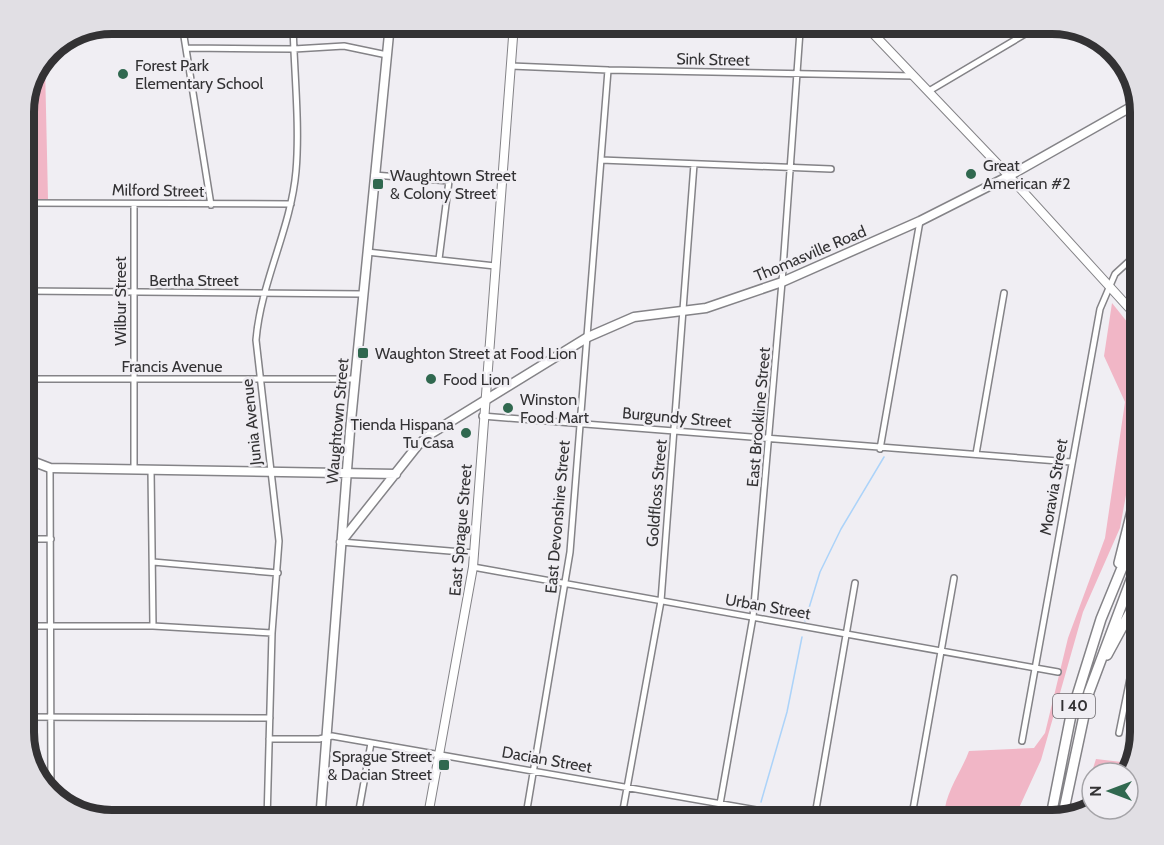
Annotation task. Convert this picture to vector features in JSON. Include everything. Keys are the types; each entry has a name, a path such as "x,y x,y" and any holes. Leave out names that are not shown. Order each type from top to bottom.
{"highway":[{"path":"1111,595 1130,519"},
{"name":"I 40","path":"1052,810 1071,715 1111,595 1130,548"},
{"name":"I 40","path":"1064,810 1089,692 1130,583"},
{"path":"1089,692 1130,611"}],"main road":[{"name":"Waughtown Street","path":"321,810 346,472 389,35"},
{"name":"Thomasville Road","path":"341,542 432,433 588,337 634,317 731,301 782,282 920,221 1009,176 1130,108"},
{"path":"35,462 51,468 270,470 396,474"}],"street":[{"path":"184,35 211,205"},
{"name":"Junia Avenue","path":"267,810 272,633 279,542 256,340 264,293 291,204 296,170 293,35"},
{"name":"East Sprague Street","path":"429,810 474,553 513,35"},
{"name":"East Brookline Street","path":"720,804 753,617 770,438 800,35"},
{"path":"875,35 1009,176 1130,309"},
{"path":"929,91 1023,35"},
{"path":"186,48 294,49 344,46 387,55"},
{"name":"Sink Street","path":"511,66 914,76"},
{"name":"East Devonshire Street","path":"527,810 566,584 588,337 608,70"},
{"path":"601,160 831,169"},
{"name":"Goldfloss Street","path":"623,810 661,601 694,164"},
{"path":"375,175 449,181 439,259"},
{"name":"Milford Street","path":"35,203 291,204"},
{"name":"Wilbur Street","path":"134,205 134,469"},
{"path":"880,449 920,221"},
{"path":"367,252 495,266"},
{"name":"Moravia Street","path":"1022,741 1100,309 1115,274 1130,260"},
{"name":"Bertha Street","path":"35,291 363,294"},
{"path":"976,454 1004,293"},
{"name":"Francis Avenue","path":"35,379 356,379"},
{"name":"Burgundy Street","path":"483,417 1071,462"},
{"path":"51,468 51,780"},
{"path":"151,470 153,626"},
{"path":"35,539 51,539"},
{"path":"341,542 474,553"},
{"path":"153,562 278,573"},
{"name":"Urban Street","path":"472,567 1058,672"},
{"path":"913,810 954,578"},
{"path":"818,810 855,584"},
{"path":"35,626 153,626 272,633"},
{"path":"1119,733 1130,679"},
{"path":"35,717 270,718"},
{"name":"Dacian Street","path":"269,739 332,736 754,810"},
{"path":"359,810 371,742"}],"shaded area":[{"path":"45,74 48,199 35,199 35,107 37,92"},
{"path":"1112,303 1130,326 1130,473 1120,528 1083,612 1041,760 1018,810 945,810 949,795 969,751 1034,748 1045,733 1068,638 1105,538 1125,402 1104,356"}],"waterway":[{"path":"805,621 820,572 841,529 884,457"},
{"path":"761,802 787,712 802,637"}],"place":[{"name":"Forest Park Elementary School","path":"123,74"},
{"name":"Great American #2","path":"971,174"},
{"name":"Waughtown Street & Colony Street","path":"378,184"},
{"name":"Waughton Street at Food Lion","path":"363,353"},
{"name":"Food Lion","path":"431,379"},
{"name":"Winston Food Mart","path":"508,408"},
{"name":"Tienda Hispana Tu Casa","path":"466,433"},
{"name":"Sprague Street & Dacian Street","path":"444,765"}]}
